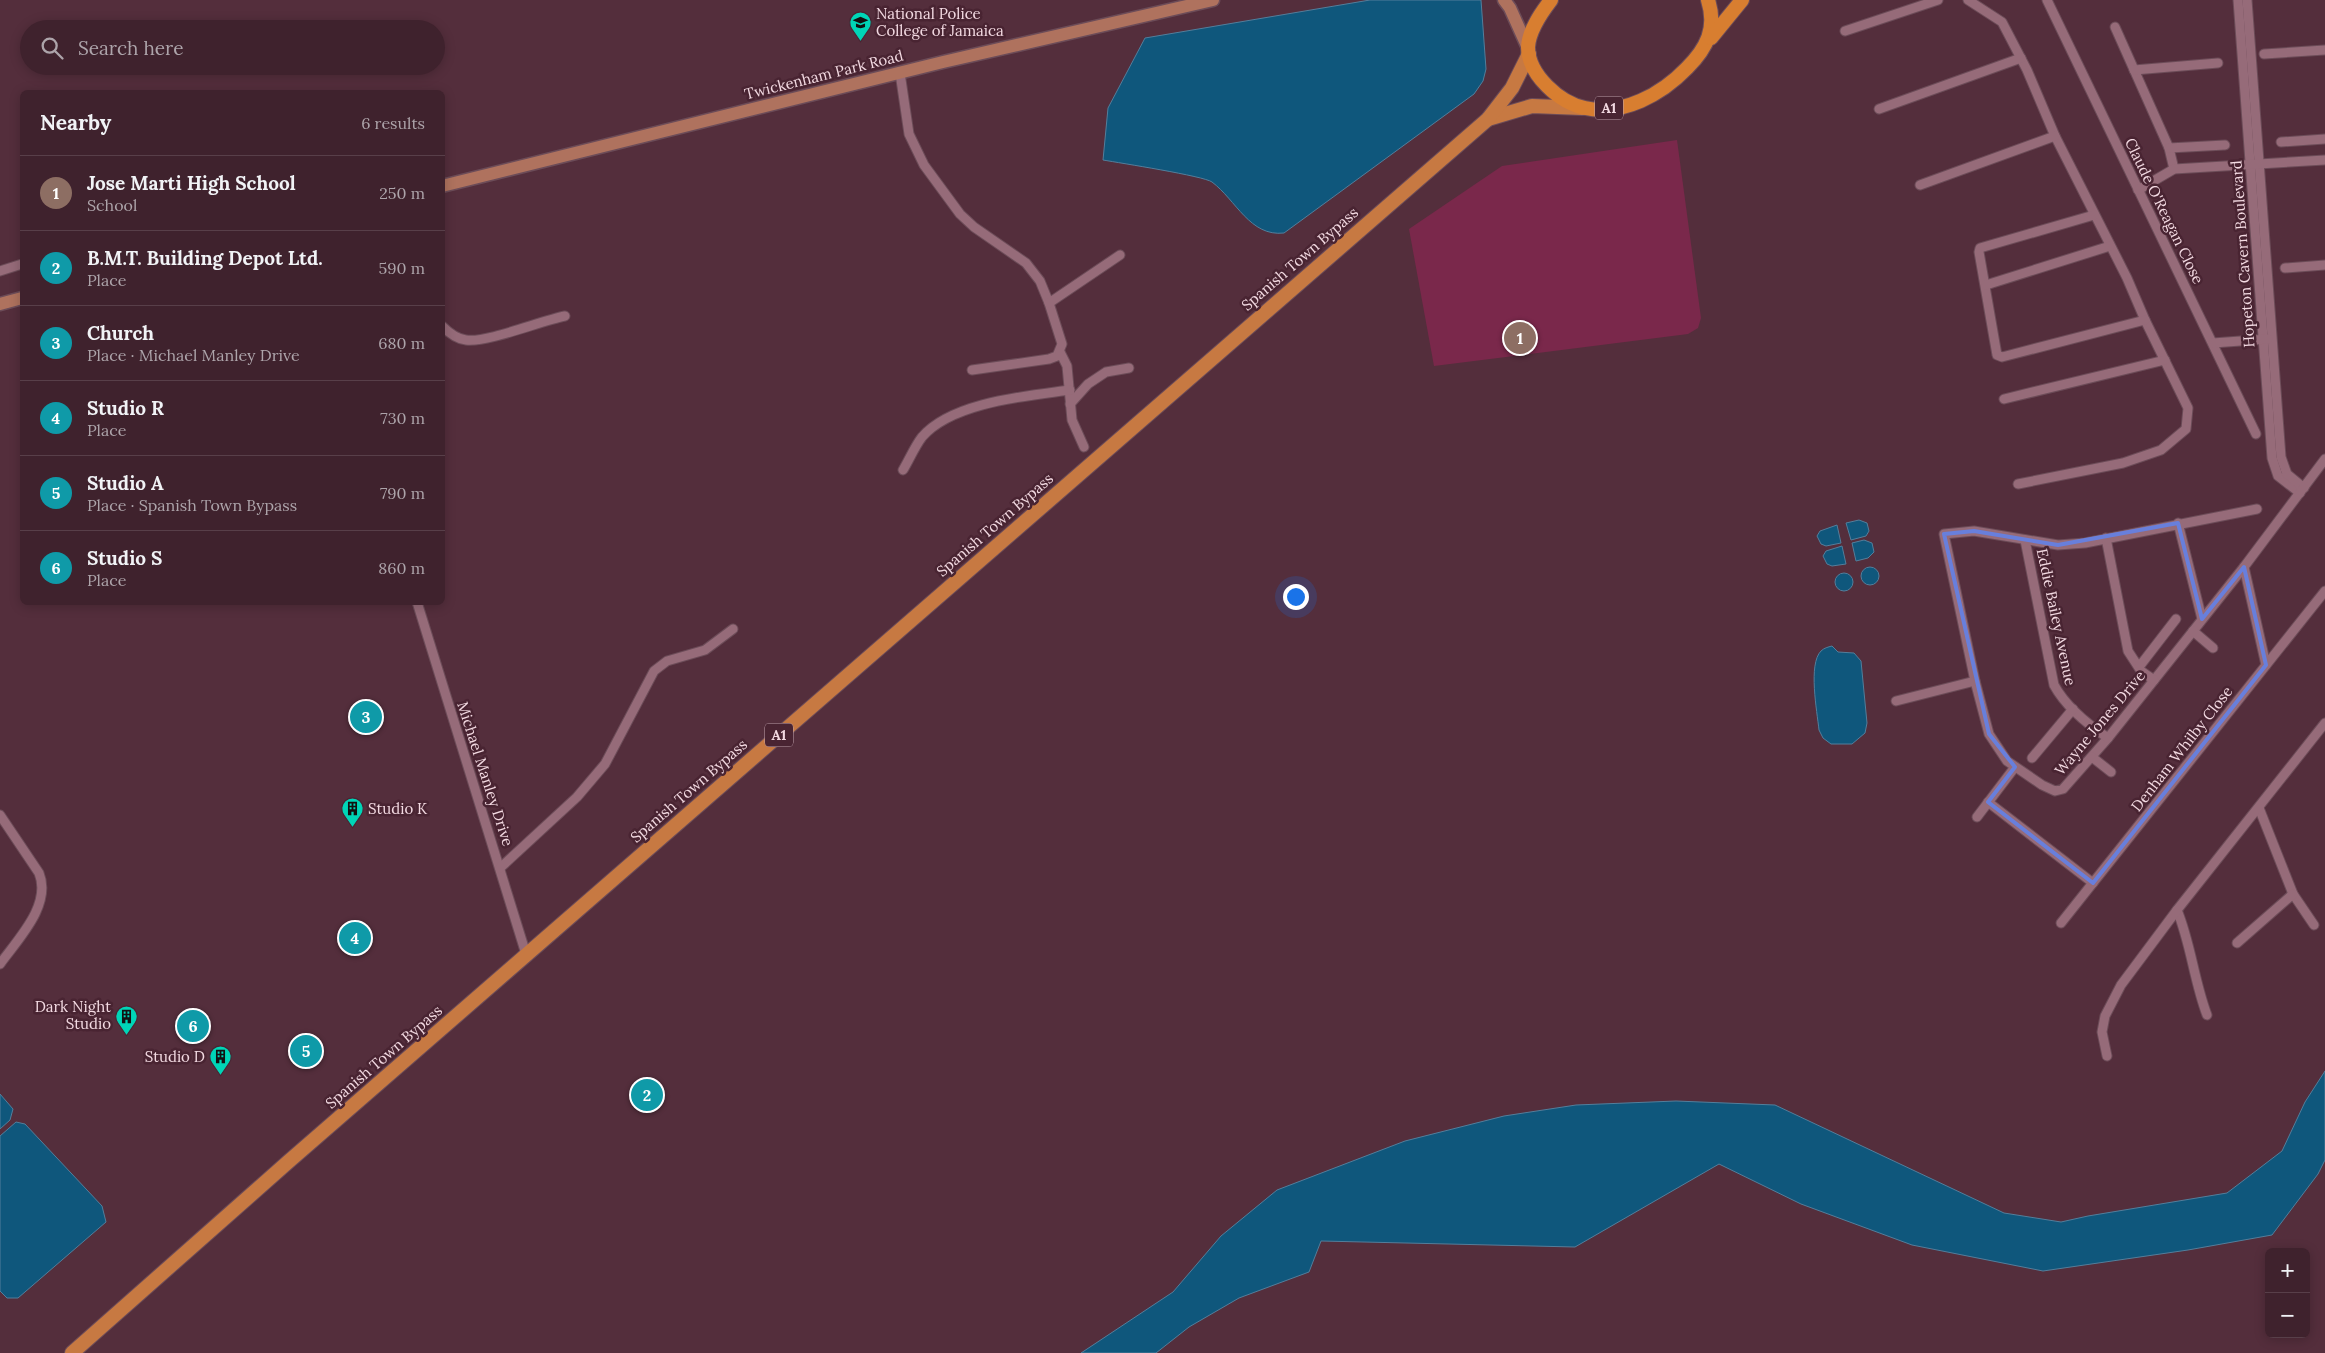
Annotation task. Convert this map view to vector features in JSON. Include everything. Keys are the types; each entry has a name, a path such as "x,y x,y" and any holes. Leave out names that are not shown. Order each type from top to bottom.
{"highway":[{"name":"A1","path":"1551,0 1536,23 1529,51 1536,69 1551,90 1571,103 1586,108 1623,106 1658,93 1674,82 1693,62 1742,0"},
{"name":"A1","path":"1708,0 1712,18 1708,41"}],"main road":[{"name":"Twickenham Park Road","path":"445,185 900,73 1214,0"},
{"path":"1504,0 1510,8 1529,51"},
{"name":"Spanish Town Bypass","path":"72,1353 526,954 1488,119 1512,88 1529,51"},
{"name":"Spanish Town Bypass","path":"1488,119 1532,106 1586,108"},
{"path":"0,304 20,299"}],"street":[{"path":"1844,31 1938,0"},
{"path":"1968,0 2002,22 2021,58 2055,136 2188,408 2186,429 2161,450 2122,463 2018,484"},
{"name":"Claude O'Reagan Close","path":"2047,0 2256,434"},
{"name":"Hopeton Cavern Boulevard","path":"2238,0 2255,165"},
{"name":"Hopeton Cavern Boulevard","path":"2247,0 2273,466 2278,476 2302,491"},
{"path":"2115,27 2170,148 2174,170"},
{"path":"2264,54 2325,50"},
{"path":"1879,109 2021,58"},
{"path":"2134,70 2218,63"},
{"path":"900,73 909,134 924,165 960,214 974,227 1026,263 1040,281 1050,303 1062,344 1060,352 1067,366 1072,420 1084,447"},
{"path":"1920,185 2055,136"},
{"path":"2282,142 2325,139 2325,146"},
{"path":"2170,148 2225,145"},
{"path":"2138,190 2174,170 2325,160"},
{"path":"2094,215 1980,248 1979,252 1996,351 1998,355 2002,356 2145,320"},
{"path":"1986,285 2110,246"},
{"path":"1050,303 1120,256"},
{"path":"0,271 20,265"},
{"path":"2285,268 2325,265"},
{"path":"445,328 464,340 482,340 565,316"},
{"path":"2213,343 2267,339"},
{"path":"972,370 1050,359 1060,352"},
{"path":"2004,399 2165,360"},
{"path":"1070,404 1088,384 1106,372 1129,368"},
{"path":"903,470 922,437 940,422 989,402 1070,390"},
{"name":"Wayne Jones Drive","path":"2025,540 1974,532 1944,534 1975,681 1989,734 2006,762 2042,785 2059,791 2063,789 2108,738 2244,567 2325,459"},
{"path":"2025,540 2058,545 2257,510"},
{"path":"2178,523 2202,619"},
{"path":"2106,538 2128,651 2138,667 2154,680"},
{"name":"Eddie Bailey Avenue","path":"2025,540 2054,685 2060,698 2092,727 2108,738"},
{"path":"2244,567 2266,665"},
{"name":"Denham Whilby Close","path":"2061,923 2325,591"},
{"name":"Michael Manley Drive","path":"418,605 526,954"},
{"path":"2138,667 2176,619"},
{"path":"500,868 577,797 605,764 654,671 666,661 705,650 732,629"},
{"path":"2193,631 2213,648"},
{"path":"1896,701 1975,681"},
{"path":"2032,758 2073,709"},
{"path":"2107,1056 2102,1032 2104,1016 2112,1000 2177,910 2325,723"},
{"path":"2092,757 2111,772"},
{"path":"1977,817 2015,767"},
{"path":"1988,802 2094,883"},
{"path":"2259,808 2293,894 2314,926"},
{"path":"0,815 39,873 43,883 42,898 35,914 0,964"},
{"path":"2237,943 2293,894"},
{"path":"2177,910 2186,938 2199,995 2207,1015"}],"highlighted area":[{"path":"2178,523 2202,619 2244,567 2266,665 2093,883 1988,802 2015,767 1989,734 1944,534 1974,531 2058,545"}],"shaded area":[{"path":"1677,140 1701,318 1698,328 1688,334 1434,366 1409,229 1502,166"}],"water":[{"path":"1370,0 1481,0 1486,69 1483,81 1474,94 1284,233 1272,233 1253,223 1244,216 1221,190 1206,179 1103,160 1108,108 1145,38"},
{"path":"1859,520 1867,523 1869,531 1866,536 1851,540 1846,523"},
{"path":"1837,525 1841,543 1826,546 1821,544 1817,536 1820,531"},
{"path":"1864,540 1872,543 1874,552 1868,558 1856,561 1852,543"},
{"path":"1842,546 1846,564 1832,566 1827,564 1823,556 1826,551"},
{"path":"1870,567 1876,570 1879,576 1876,582 1870,585 1864,582 1861,576 1864,570"},
{"path":"1844,573 1850,576 1853,582 1850,588 1844,591 1838,588 1835,582 1838,576"},
{"path":"1832,646 1838,652 1854,653 1861,661 1867,723 1865,733 1852,744 1831,744 1823,738 1819,730 1814,688 1815,666 1821,651"},
{"path":"2325,1071 2325,1160 2318,1174 2272,1235 2188,1250 2043,1271 1912,1245 1801,1204 1719,1164 1575,1247 1321,1241 1309,1272 1239,1298 1189,1327 1156,1353 1081,1353 1173,1292 1221,1236 1277,1190 1405,1141 1504,1116 1576,1105 1676,1101 1775,1105 2004,1213 2061,1222 2227,1193 2282,1151 2305,1102"},
{"path":"0,1094 13,1109 10,1120 0,1129"},
{"path":"16,1122 25,1124 102,1206 106,1222 18,1298 7,1298 0,1291 0,1136"}],"place":[{"name":"National Police College of Jamaica","path":"860,42"},
{"name":"Jose Marti High School","path":"1520,338"},
{"name":"Church","path":"366,717"},
{"name":"Studio K","path":"352,828"},
{"name":"Studio R","path":"355,938"},
{"name":"Studio S","path":"193,1026"},
{"name":"Dark Night Studio","path":"127,1035"},
{"name":"Studio A","path":"306,1051"},
{"name":"Studio D","path":"221,1076"},
{"name":"B.M.T. Building Depot Ltd.","path":"647,1095"}]}
